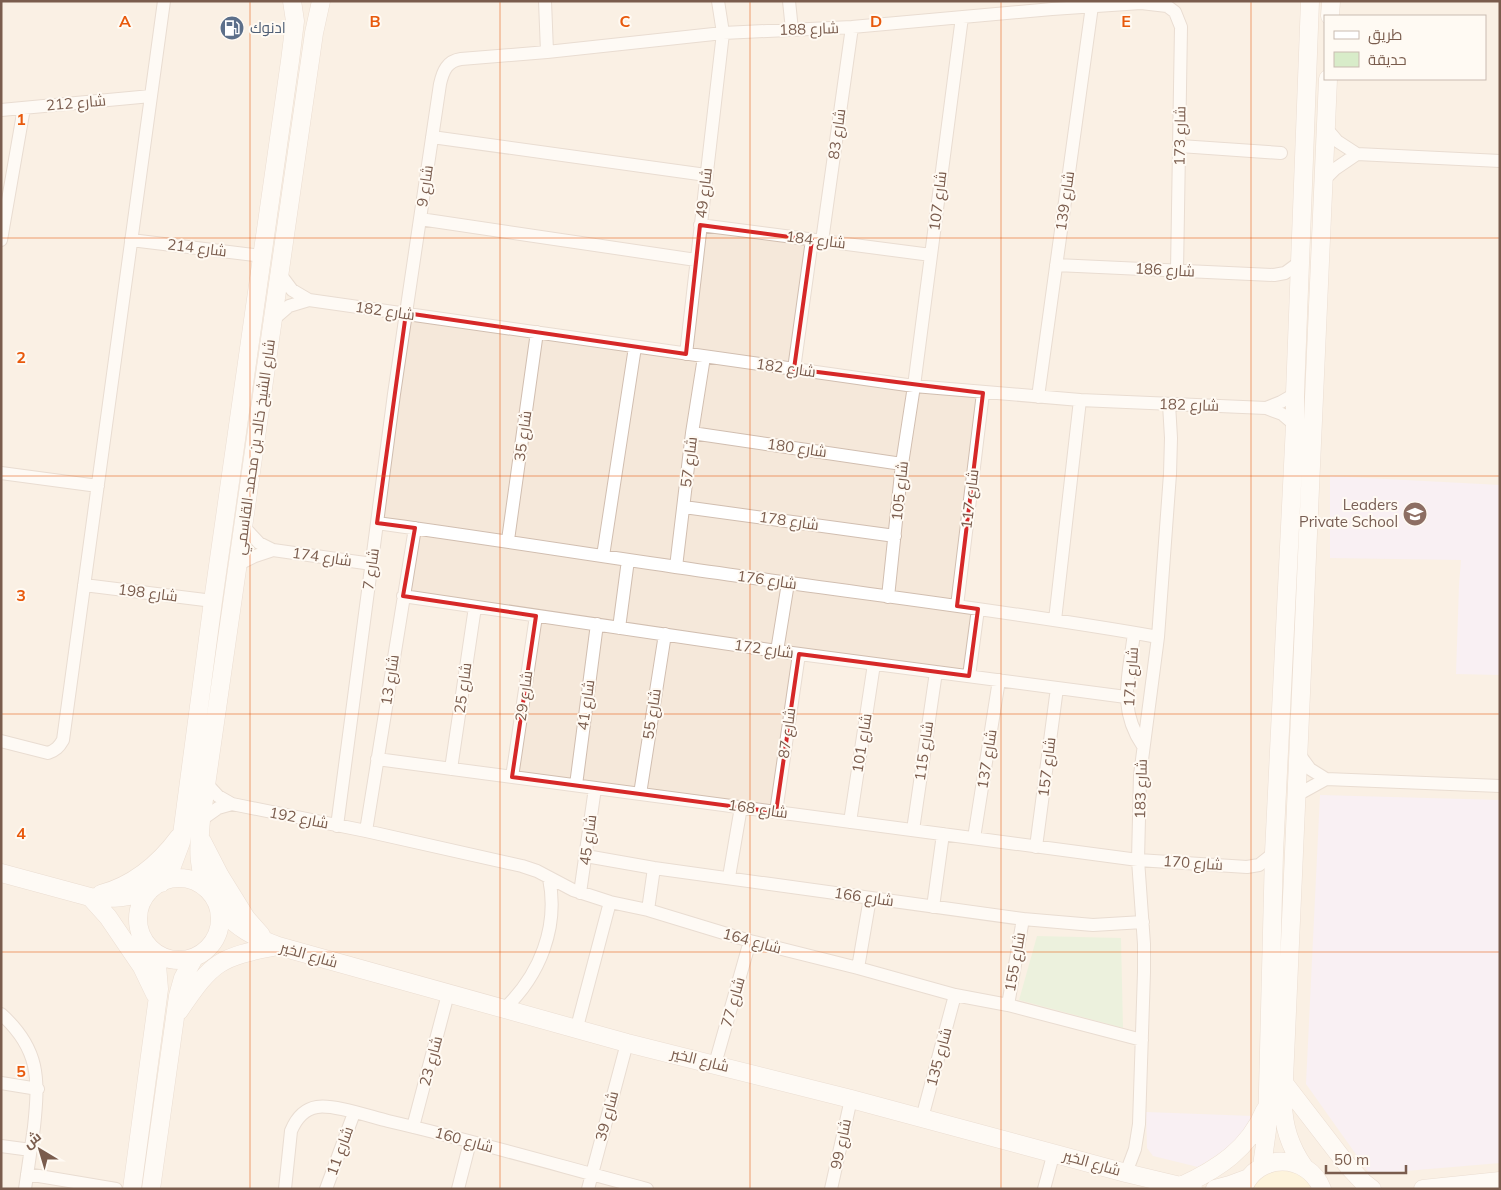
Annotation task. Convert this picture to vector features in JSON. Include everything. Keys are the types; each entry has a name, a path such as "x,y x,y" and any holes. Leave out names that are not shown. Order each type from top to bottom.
{"street":[{"path":"1,741 48,753 55,751 63,740 164,1"},
{"name":"شارع الشيخ خالد بن محمد القاسمي","path":"156,886 177,857 182,834 295,21 292,1"},
{"path":"295,21 300,1"},
{"path":"314,33 313,16 315,1"},
{"name":"شارع الشيخ خالد بن محمد القاسمي","path":"210,892 200,870 201,827 314,33 321,1"},
{"path":"545,1 547,52"},
{"name":"شارع 49","path":"686,354 723,33 718,1"},
{"path":"789,1 792,30"},
{"path":"1251,1178 1266,1142 1274,853 1295,425 1294,394 1310,1"},
{"path":"1330,15 1331,1"},
{"name":"شارع 188","path":"452,62 461,59 547,52 723,33 852,27 962,17 1052,5 1092,6 1149,3 1167,6"},
{"name":"شارع 139","path":"1038,397 1092,6"},
{"name":"شارع 173","path":"1167,6 1175,12 1181,27 1177,271"},
{"name":"شارع 107","path":"914,386 962,17"},
{"name":"شارع 83","path":"794,369 852,27"},
{"name":"شارع 9","path":"406,313 441,77 447,66 452,62"},
{"path":"1324,1188 1304,1167 1292,1147 1283,1114 1328,80"},
{"name":"212 شارع","path":"1,110 151,96"},
{"path":"1,238 24,108"},
{"path":"1326,128 1336,141 1357,154 1500,161"},
{"path":"432,138 706,175"},
{"path":"1180,146 1280,153"},
{"path":"1323,181 1335,168 1357,154"},
{"path":"420,219 696,260"},
{"name":"شارع 184","path":"700,225 931,256"},
{"name":"214 شارع","path":"131,240 262,256"},
{"name":"شارع 186","path":"1056,265 1274,275 1286,272 1300,262"},
{"name":"شارع 182","path":"280,274 292,290 308,300 914,386 1080,400 1266,408 1282,414 1295,425"},
{"path":"1274,275 1288,282 1298,294"},
{"name":"شارع 182","path":"274,319 289,306 308,300"},
{"name":"شارع 7","path":"337,826 406,313"},
{"name":"شارع 35","path":"508,540 537,332"},
{"path":"603,556 635,347"},
{"name":"شارع 57","path":"676,567 692,433 704,357"},
{"name":"شارع 105","path":"888,598 902,464 914,386"},
{"name":"شارع 117","path":"957,606 983,393"},
{"name":"شارع 182","path":"1266,408 1294,394"},
{"path":"1056,620 1080,400"},
{"name":"شارع 183","path":"1126,1173 1138,1137 1144,972 1138,860 1140,775 1158,637 1172,456 1169,404"},
{"name":"شارع 180","path":"692,433 902,464"},
{"path":"1,473 98,486"},
{"name":"شارع 178","path":"684,507 895,536"},
{"name":"شارع 176","path":"377,523 508,540 628,560 888,598 1056,620 1158,637"},
{"name":"شارع 174","path":"244,527 254,539 272,550 372,564"},
{"name":"شارع 13","path":"366,831 415,528"},
{"name":"شارع 174","path":"239,564 272,550"},
{"path":"618,628 628,560"},
{"path":"777,651 788,583"},
{"name":"شارع 198","path":"84,585 213,601"},
{"name":"شارع 172","path":"403,596 777,651 1126,697"},
{"name":"شارع 25","path":"451,768 474,606"},
{"path":"968,676 978,609"},
{"name":"شارع 29","path":"512,777 536,616"},
{"name":"شارع 41","path":"576,785 597,624"},
{"name":"شارع 171","path":"1134,633 1126,697 1130,721 1143,746"},
{"name":"شارع 55","path":"640,794 664,634"},
{"name":"شارع 87","path":"776,812 799,654"},
{"name":"شارع 101","path":"850,822 874,664"},
{"name":"شارع 115","path":"913,830 936,672"},
{"name":"شارع 137","path":"974,838 1000,680"},
{"name":"شارع 157","path":"1036,847 1057,688"},
{"path":"1299,754 1310,769 1326,779 1500,786"},
{"name":"شارع 168","path":"377,759 1138,860"},
{"path":"1297,795 1326,779"},
{"name":"شارع 192","path":"207,784 218,796 232,804 366,831"},
{"name":"شارع 45","path":"580,893 595,788"},
{"path":"232,804 218,808 201,827 213,865 249,922 260,934 278,946"},
{"path":"730,877 741,807"},
{"name":"شارع 164","path":"366,831 509,862 530,868 580,893 610,902 648,910 750,941 955,995 1008,1005 1142,1040"},
{"path":"90,897 120,887 144,874 182,834"},
{"path":"933,908 943,834"},
{"name":"شارع 170","path":"1138,860 1247,866 1259,864 1274,853"},
{"name":"شارع 166","path":"586,856 654,868 1023,919 1093,925 1142,922"},
{"name":"شارع 170","path":"1247,866 1262,873 1274,886"},
{"path":"648,910 654,868"},
{"path":"1,873 90,897 111,907 159,955 166,959 182,960 242,944 278,946"},
{"path":"90,897 122,898 168,880 184,878 200,884 210,892 219,908 221,916 219,932 215,940 200,954 183,978 151,1189"},
{"path":"504,1009 528,981 545,947 552,913 549,878"},
{"path":"132,1189 158,1005 159,974 145,940 138,914 144,899 156,886"},
{"path":"90,897 108,917 148,976 158,1005"},
{"path":"858,968 870,898"},
{"path":"577,1028 610,902"},
{"name":"شارع الخير","path":"219,908 234,923 248,933 278,946 627,1042 1186,1188"},
{"name":"شارع 155","path":"1008,1005 1023,919"},
{"name":"شارع 77","path":"715,1064 750,941"},
{"path":"176,1016 192,990 214,966 238,954 278,946"},
{"name":"شارع 23","path":"413,1127 448,994"},
{"name":"شارع 135","path":"922,1118 955,995"},
{"path":"1,1014 11,1023 27,1047 33,1060 38,1088 25,1189"},
{"name":"شارع 39","path":"588,1189 627,1042"},
{"path":"1,1083 38,1088"},
{"path":"1284,1083 1348,1166 1372,1189"},
{"name":"شارع 99","path":"831,1189 851,1099"},
{"path":"1186,1188 1240,1148 1255,1131 1267,1105"},
{"name":"شارع 160","path":"285,1189 291,1131 300,1115 307,1110 325,1106 413,1127 647,1189"},
{"name":"شارع 11","path":"326,1189 354,1113"},
{"path":"458,1189 470,1142"},
{"path":"1,1146 31,1150"},
{"path":"1044,1189 1054,1152"},
{"path":"1215,1189 1251,1178 1279,1161 1288,1161 1304,1167"},
{"path":"28,1174 116,1189"},
{"path":"1423,1189 1500,1181"}],"highlighted area":[{"path":"700,225 812,240 794,369 983,393 957,606 978,609 969,676 799,654 776,812 512,777 536,616 403,596 415,528 377,523 406,313 686,354"}],"shaded area":[{"path":"1,1 1500,1 1500,1189 1,1189"},
{"name":"Leaders Private School","path":"1330,476 1500,485 1500,675 1456,674 1461,560 1330,558"},
{"path":"1320,795 1500,800 1500,1163 1370,1174 1306,1084"},
{"path":"1146,1112 1253,1116 1248,1135 1198,1167 1153,1156 1147,1148"}],"green space":[{"path":"1037,936 1121,938 1123,1028 1019,1000"}],"sand":[{"path":"1294,1165 1321,1189 1252,1189 1261,1175"}],"place":[{"name":"ادنوك","path":"232,28"},
{"name":"Leaders Private School","path":"1415,514"}]}
